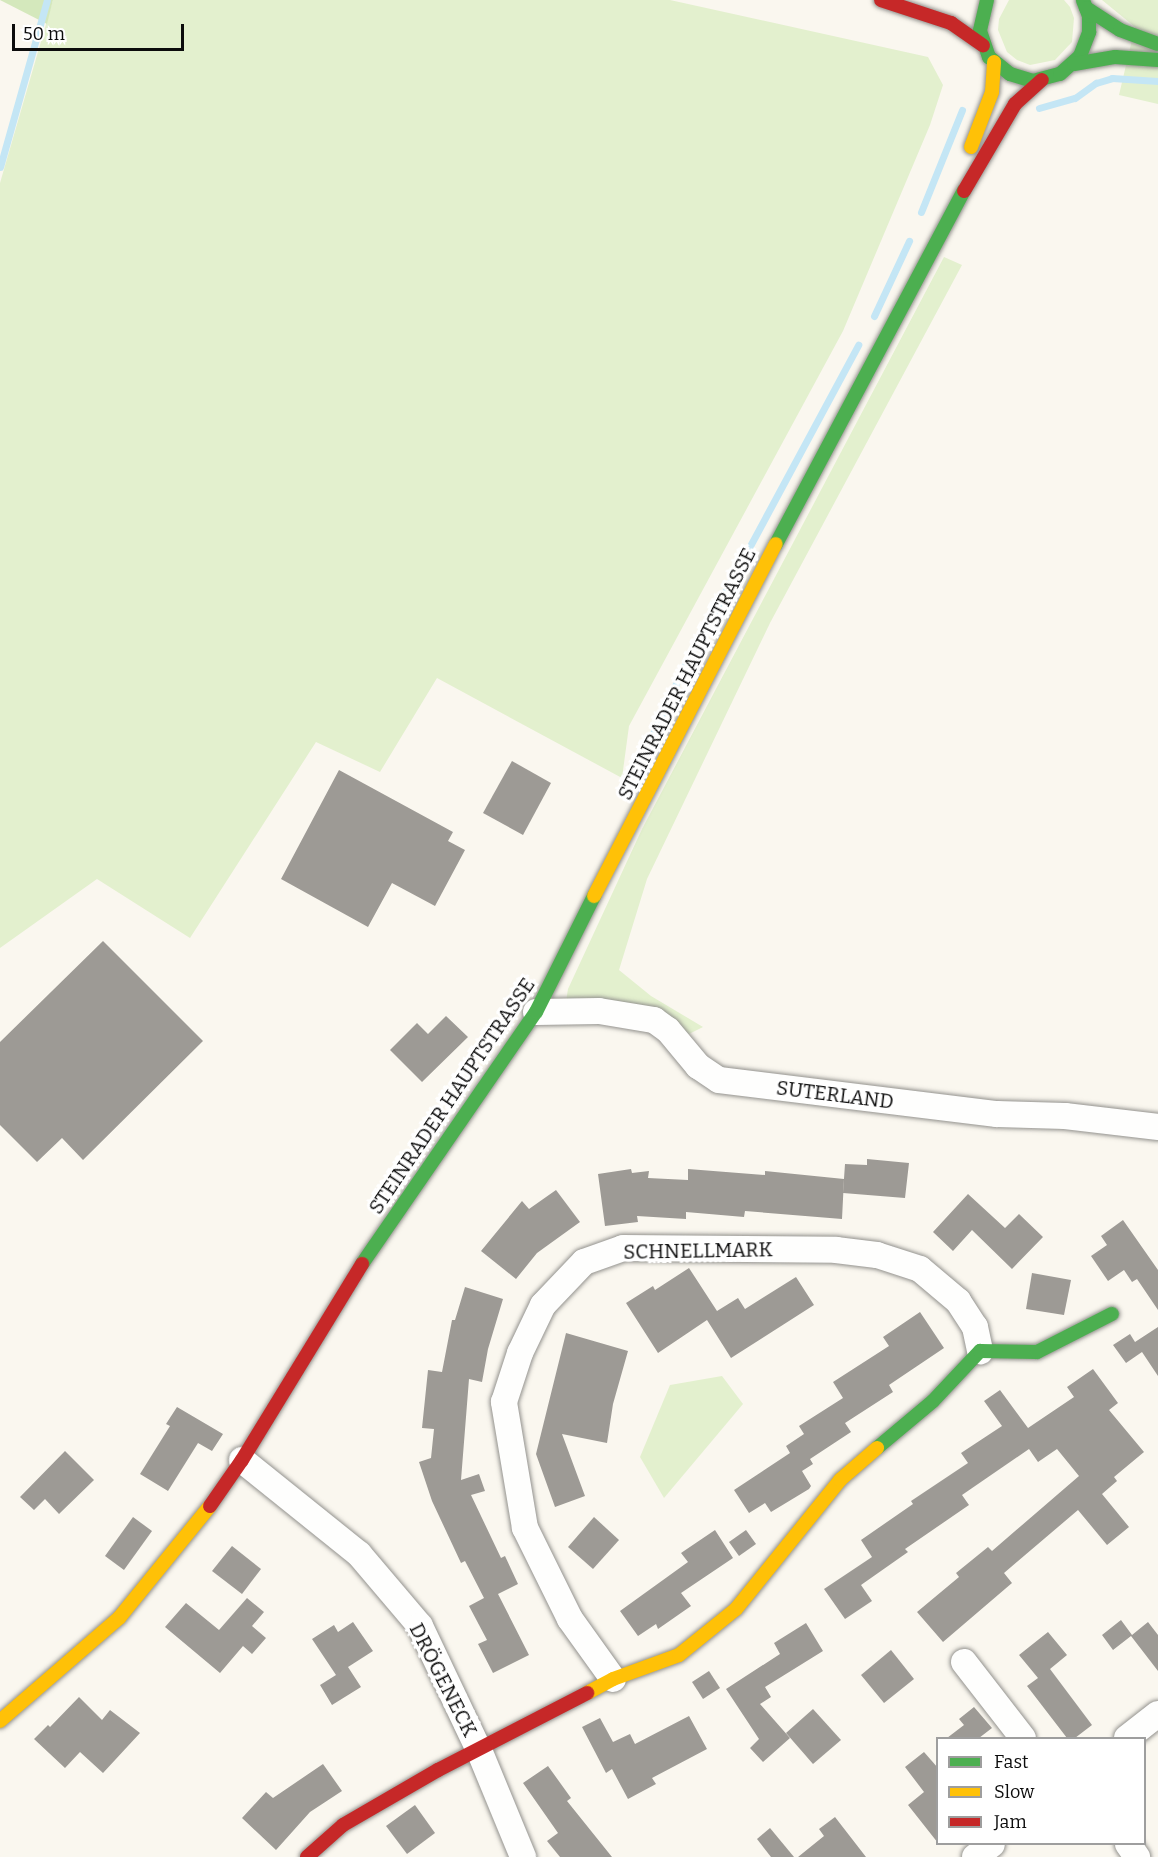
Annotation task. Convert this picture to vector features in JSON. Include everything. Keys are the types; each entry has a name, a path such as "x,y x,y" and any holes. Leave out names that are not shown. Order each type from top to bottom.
{"main road":[{"path":"881,0 951,23 983,45 994,62 1016,77 1042,80"},
{"path":"983,45 981,18 987,0"},
{"path":"1085,4 1120,30 1158,44"},
{"path":"1074,63 1088,40 1090,24 1085,4"},
{"path":"1074,63 1115,57 1158,60"},
{"name":"STEINRADER HAUPTSTRASSE","path":"939,233 992,92 994,62"},
{"name":"STEINRADER HAUPTSTRASSE","path":"0,1721 119,1618 201,1519 242,1460 354,1276 536,1012 671,743 884,344 939,233 1015,104 1042,80 1060,74 1074,63"},
{"path":"307,1857 343,1825 358,1815 613,1679 679,1655 736,1609 840,1480 933,1401 980,1352 1037,1352 1112,1314"}],"street":[{"name":"SUTERLAND","path":"536,1012 599,1011 654,1020 668,1030 698,1066 719,1080 997,1114 1065,1116 1158,1127"},
{"name":"SCHNELLMARK","path":"613,1679 570,1619 525,1528 504,1402 520,1353 543,1305 585,1262 623,1248 836,1250 877,1255 920,1269 958,1301 975,1327 980,1352"},
{"name":"DRÖGENECK","path":"242,1460 359,1554 420,1626 479,1750 523,1857"},
{"path":"964,1662 1022,1737"},
{"path":"1127,1737 1158,1714"},
{"path":"975,1857 991,1845"}],"green space":[{"path":"0,0 53,0 47,24"},
{"path":"53,0 670,0 928,57 943,85 930,125 843,331 629,726 622,778 437,678 380,772 316,742 190,938 97,879 0,948 0,183"},
{"path":"1009,0 1064,0 1070,7 1074,18 1072,42 1055,60 1030,65 1017,60 1007,52 998,30 999,19"},
{"path":"1102,0 1158,0 1158,104 1119,95 1135,27"},
{"path":"944,257 962,265 770,623 647,879 619,970 651,996 703,1027 689,1034 662,1017 566,1001 568,989 642,829"},
{"path":"722,1376 743,1404 664,1498 640,1457 670,1385"}],"building":[{"path":"512,761 551,783 523,835 483,813"},
{"path":"339,770 453,832 448,841 465,850 435,906 392,883 368,927 281,879"},
{"path":"103,941 203,1041 83,1160 62,1138 37,1162 0,1125 0,1042"},
{"path":"446,1016 468,1037 422,1082 390,1050 417,1023 428,1034"},
{"path":"867,1159 909,1163 905,1198 843,1193 845,1164 867,1165"},
{"path":"631,1169 632,1173 649,1171 648,1178 688,1180 688,1169 765,1175 765,1171 844,1179 842,1219 745,1211 744,1217 686,1212 686,1219 637,1216 638,1222 605,1226 598,1174"},
{"path":"556,1190 580,1222 537,1253 516,1279 481,1251 522,1201 529,1209"},
{"path":"968,1194 1005,1228 1019,1214 1043,1237 1012,1269 972,1230 953,1251 933,1232"},
{"path":"1123,1220 1158,1270 1158,1310 1137,1279 1132,1282 1124,1270 1108,1281 1091,1256 1107,1245 1101,1236"},
{"path":"689,1268 717,1311 738,1298 745,1309 796,1277 814,1305 731,1358 707,1320 658,1353 626,1303 653,1286 655,1290"},
{"path":"1032,1273 1071,1280 1064,1315 1026,1309"},
{"path":"465,1287 503,1299 488,1349 482,1382 469,1379 461,1480 479,1474 485,1491 471,1495 501,1558 505,1556 518,1584 498,1594 529,1655 493,1673 478,1644 487,1640 469,1606 484,1598 465,1561 461,1563 432,1501 419,1462 431,1458 434,1429 422,1428 428,1370 442,1372 452,1320 455,1320"},
{"path":"920,1312 944,1348 889,1385 893,1392 845,1423 851,1432 810,1459 813,1464 802,1471 811,1486 809,1489 771,1512 765,1503 749,1513 734,1490 790,1453 786,1446 804,1434 799,1426 843,1398 833,1382 889,1346 883,1337"},
{"path":"1158,1327 1158,1376 1142,1352 1126,1363 1113,1345 1130,1334 1135,1342"},
{"path":"566,1333 628,1351 613,1404 607,1443 562,1434 585,1496 555,1507 536,1454"},
{"path":"1093,1369 1118,1403 1109,1410 1144,1452 1114,1477 1117,1481 1102,1494 1129,1527 1107,1545 1078,1510 1004,1573 1012,1583 943,1642 917,1612 959,1577 956,1573 988,1547 992,1551 1079,1476 1057,1449 1038,1462 1029,1449 962,1495 969,1505 905,1549 908,1552 861,1585 872,1601 845,1619 824,1589 872,1557 861,1540 913,1504 911,1501 968,1463 961,1453 1002,1426 984,1401 1000,1390 1028,1428 1074,1397 1067,1387"},
{"path":"177,1407 223,1434 212,1451 198,1443 168,1491 140,1474 170,1426 166,1424"},
{"path":"65,1451 94,1480 59,1514 45,1499 34,1510 20,1497"},
{"path":"133,1517 152,1531 124,1570 105,1556"},
{"path":"594,1517 619,1540 593,1569 568,1547"},
{"path":"715,1530 733,1558 681,1593 691,1606 658,1629 656,1624 638,1636 620,1611 688,1562 681,1553"},
{"path":"746,1530 756,1544 739,1556 729,1542"},
{"path":"232,1546 261,1569 242,1594 212,1571"},
{"path":"247,1598 264,1612 252,1626 266,1638 252,1654 243,1646 220,1673 165,1627 186,1603 219,1630"},
{"path":"1121,1620 1132,1635 1148,1622 1158,1635 1158,1671 1131,1636 1113,1650 1102,1635"},
{"path":"353,1622 373,1651 348,1667 361,1687 332,1705 320,1685 336,1675 312,1639 334,1625 338,1632"},
{"path":"806,1623 823,1651 765,1687 771,1697 760,1704 790,1738 763,1762 750,1748 759,1739 726,1689 780,1654 774,1643"},
{"path":"1048,1632 1067,1655 1050,1669 1092,1725 1076,1737 1066,1737 1027,1686 1038,1678 1019,1655"},
{"path":"891,1650 914,1679 884,1703 861,1675"},
{"path":"709,1671 720,1688 703,1699 692,1682"},
{"path":"79,1697 102,1720 110,1710 140,1733 103,1773 80,1752 65,1768 34,1739 48,1725 50,1727"},
{"path":"974,1707 992,1728 980,1737 948,1737 964,1725 959,1719"},
{"path":"813,1709 841,1740 813,1764 786,1733"},
{"path":"689,1716 707,1749 652,1778 656,1784 628,1799 612,1769 606,1773 582,1727 600,1718 613,1742 630,1734 635,1744"},
{"path":"924,1752 936,1766 936,1840 908,1805 924,1792 905,1767"},
{"path":"323,1764 342,1791 310,1812 276,1850 242,1818 266,1792 273,1798"},
{"path":"548,1766 571,1798 567,1801 612,1857 560,1857 547,1841 558,1833 523,1783"},
{"path":"415,1805 435,1833 407,1854 386,1826"},
{"path":"835,1817 866,1857 798,1857 824,1836 819,1829"},
{"path":"770,1828 794,1857 771,1857 757,1839"}],"waterway":[{"path":"0,167 47,0"},
{"path":"1039,108 1075,98 1096,83 1112,78 1158,81"},
{"path":"921,212 962,110"},
{"path":"874,316 909,241"},
{"path":"709,622 858,345"},
{"path":"641,759 694,645"}],"traffic: fast":[{"path":"987,0 980,31 989,57 1010,74 1033,81 1060,74 1080,56 1089,32 1089,16 1083,0"},
{"path":"1086,8 1120,30 1158,44"},
{"path":"1074,64 1115,57 1158,60"},
{"path":"776,544 964,191"},
{"path":"362,1264 536,1012 594,896"},
{"path":"877,1448 933,1401 980,1351 1037,1352 1112,1314"}],"traffic: slow":[{"path":"971,147 992,92 994,62"},
{"path":"594,896 776,544"},
{"path":"587,1693 613,1679 679,1655 736,1609 840,1480 877,1448"},
{"path":"0,1721 119,1618 210,1506"}],"traffic: jam":[{"path":"881,0 951,23 983,45"},
{"path":"964,191 1015,104 1042,80"},
{"path":"210,1506 242,1460 362,1264"},
{"path":"307,1857 343,1825 438,1770 587,1693"}]}
